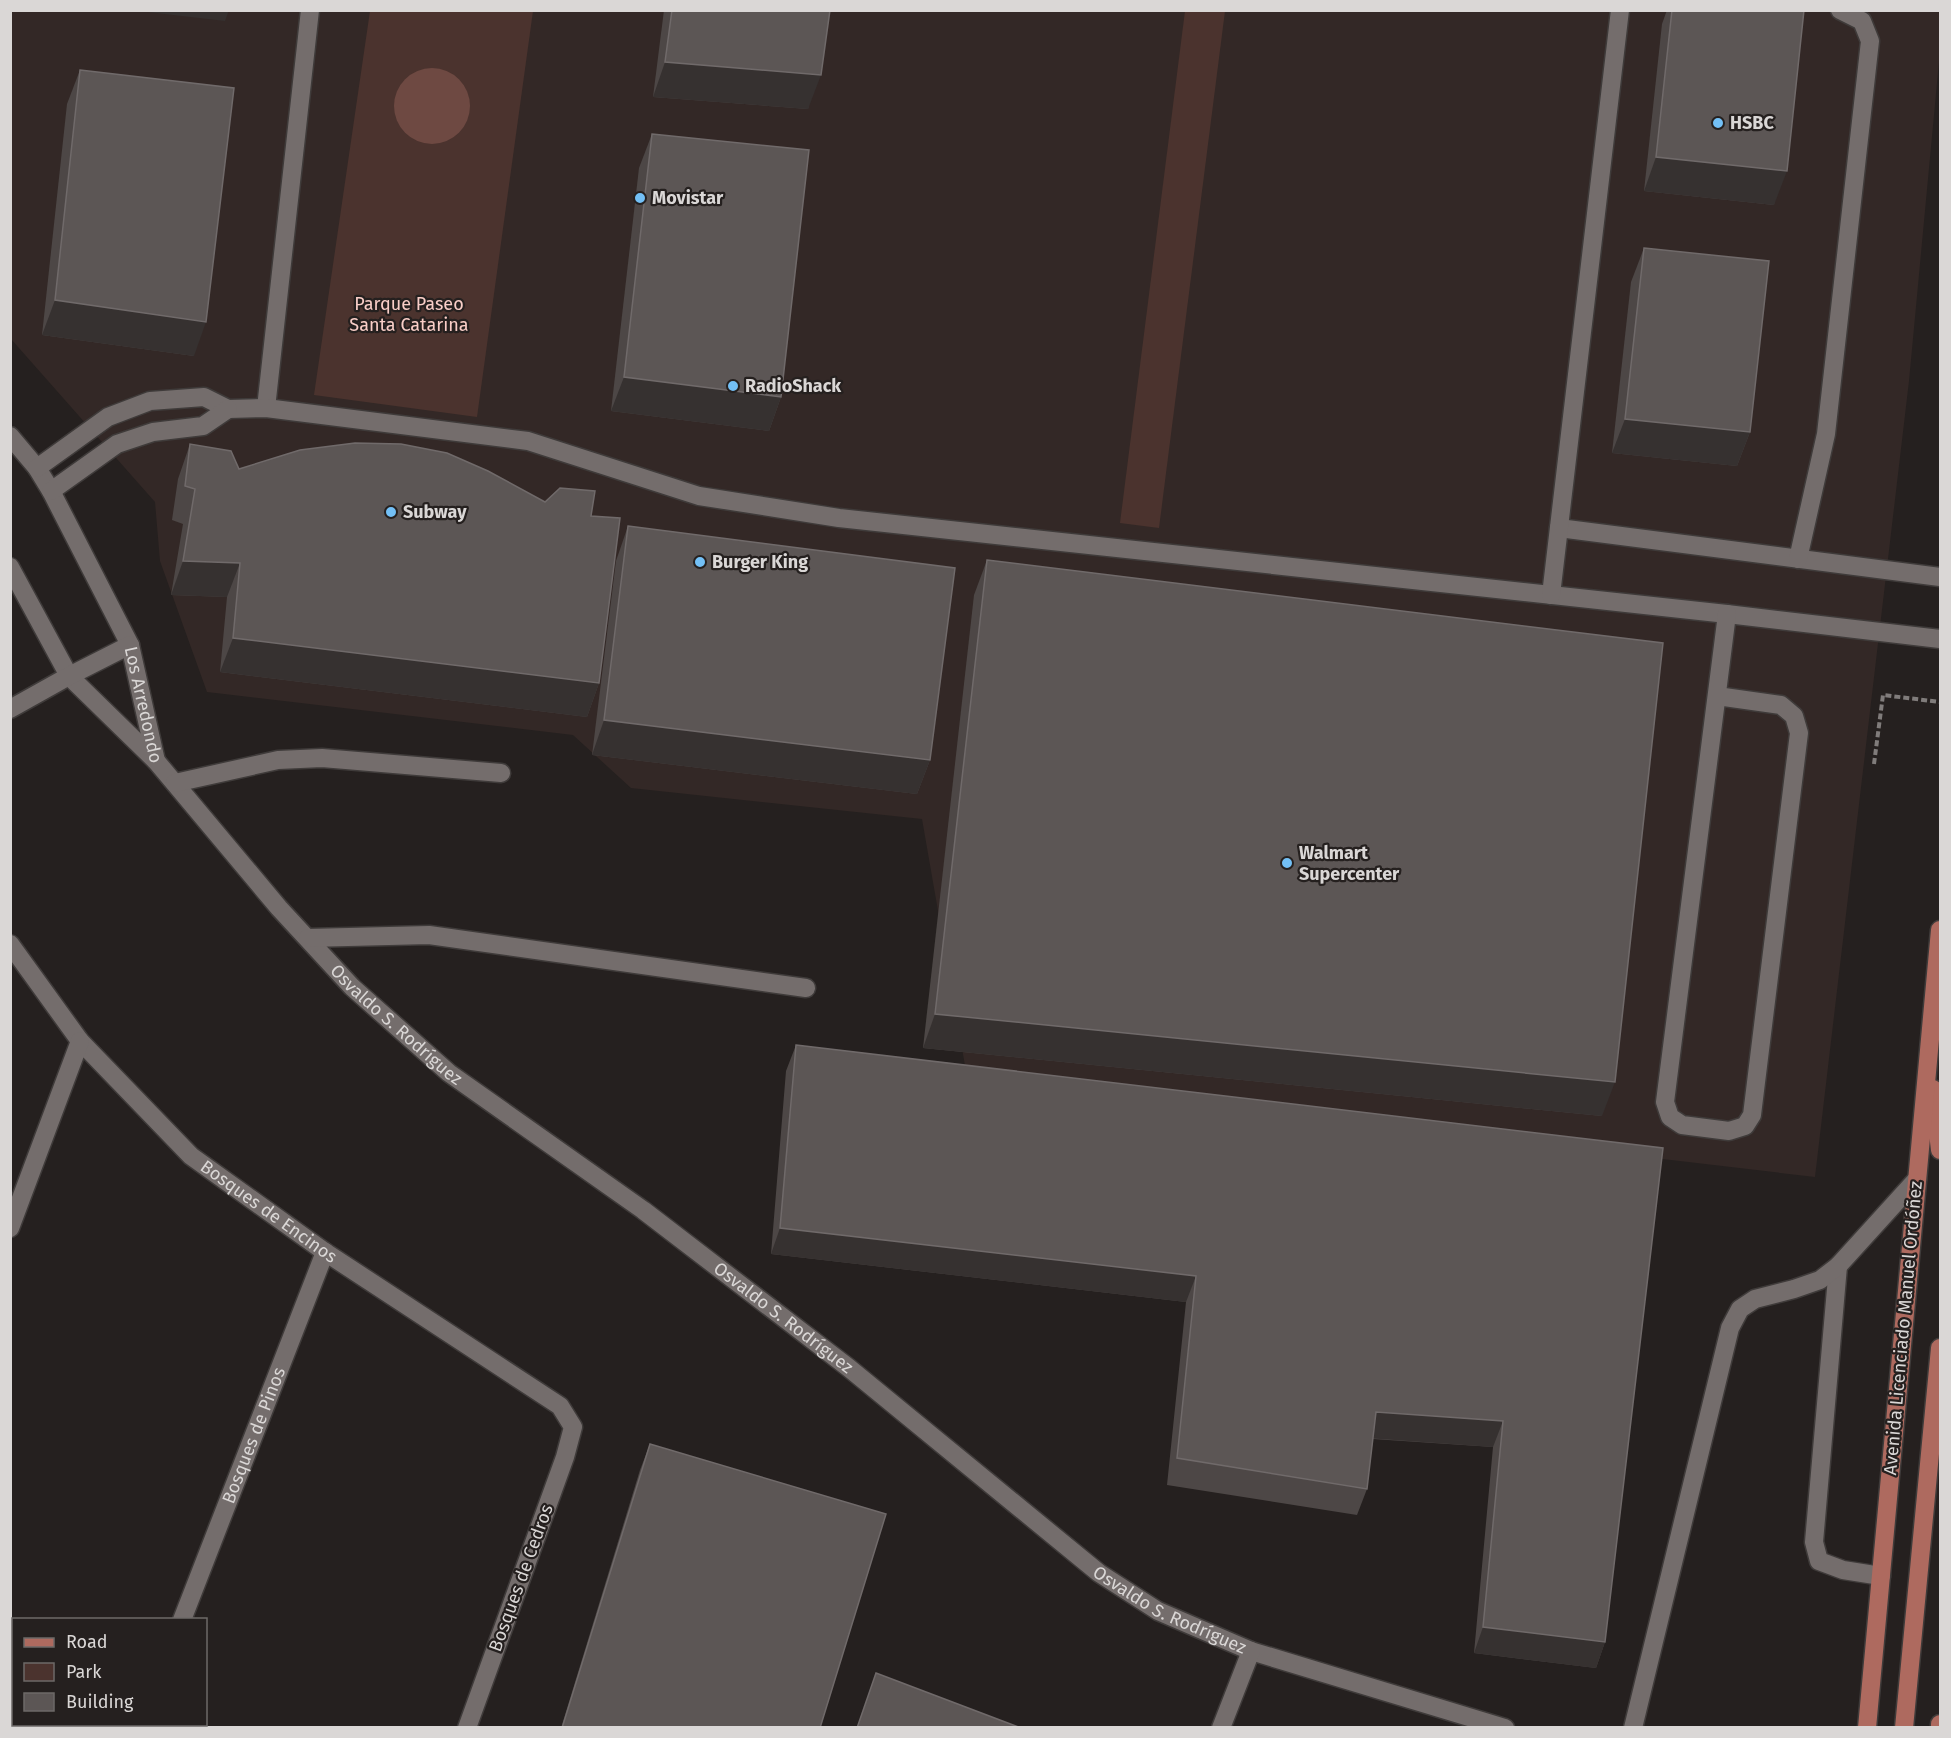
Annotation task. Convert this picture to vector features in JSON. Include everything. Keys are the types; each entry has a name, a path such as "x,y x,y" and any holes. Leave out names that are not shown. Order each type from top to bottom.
{"main road":[{"name":"Avenida Licenciado Manuel Ordóñez","path":"1867,1728 1940,932"},
{"path":"1929,1051 1941,1150"},
{"path":"1904,1728 1941,1348"}],"street":[{"path":"266,408 310,10"},
{"path":"1551,595 1620,10"},
{"path":"1798,559 1826,434 1870,41 1862,21 1840,10"},
{"path":"37,468 108,417 150,400 204,397 228,409 266,408 528,441 699,496 839,518 1941,639"},
{"path":"51,491 117,444 153,432 203,426 228,409"},
{"name":"Los Arredondo","path":"10,436 37,468 51,491 130,645 156,760"},
{"path":"1559,528 1941,578"},
{"name":"Los Arredondo","path":"10,567 69,676 156,760"},
{"path":"1717,696 1781,705 1794,717 1798,733 1752,1115 1746,1126 1729,1131 1682,1125 1670,1117 1665,1102 1727,614"},
{"path":"10,709 130,645"},
{"path":"175,783 278,760 311,759 501,773"},
{"name":"Osvaldo S. Rodríguez","path":"156,760 279,908 352,987 449,1073 643,1210 840,1361 1099,1573 1158,1611 1251,1651 1505,1728"},
{"path":"308,939 429,935 806,988"},
{"name":"Bosques de Encinos","path":"10,944 80,1041 191,1156 325,1252 560,1406 573,1427"},
{"path":"10,1228 80,1041"},
{"path":"1633,1728 1730,1328 1740,1309 1755,1299 1820,1280 1838,1266 1917,1179"},
{"name":"Bosques de Pinos","path":"183,1618 325,1252"},
{"path":"1838,1266 1814,1542 1819,1561 1842,1570 1881,1576"},
{"name":"Bosques de Cedros","path":"466,1728 565,1457 573,1427"},
{"path":"1221,1728 1251,1651"}],"path":[{"path":"1874,764 1883,695 1941,702"}],"shaded area":[{"path":"10,11 1940,11 1940,51 1909,381 1815,1177 967,1077 922,819 631,788 573,735 207,692 160,561 155,502 11,339"},
{"path":"432,68 447,71 459,79 467,91 470,106 467,121 459,133 447,141 432,144 417,141 405,133 397,121 394,106 397,91 405,79 417,71"}],"green space":[{"name":"Parque Paseo Santa Catarina","path":"370,11 533,11 477,417 314,395"},
{"path":"1185,11 1225,11 1159,528 1120,523"}],"building":[{"path":"672,10 830,10 821,75 665,62"},
{"path":"1672,10 1804,10 1787,171 1656,157"},
{"path":"80,70 234,88 206,322 55,300"},
{"path":"652,134 809,150 781,397 624,377"},
{"path":"1644,248 1769,261 1750,432 1625,419"},
{"path":"355,443 401,444 447,453 488,471 545,502 560,488 595,491 591,516 620,518 599,683 233,638 240,563 183,561 195,489 185,486 190,444 231,451 239,469 300,450"},
{"path":"628,526 955,568 930,760 604,720"},
{"name":"Walmart Supercenter","path":"987,560 1663,643 1615,1082 935,1014"},
{"path":"796,1045 1663,1148 1605,1642 1483,1627 1503,1421 1376,1412 1367,1489 1177,1458 1196,1276 780,1228"},
{"path":"650,1444 886,1514 820,1728 562,1728"},
{"path":"876,1673 1021,1728 857,1728"}],"place":[{"name":"HSBC","path":"1718,123"},
{"name":"Movistar","path":"640,198"},
{"name":"RadioShack","path":"733,386"},
{"name":"Subway","path":"391,512"},
{"name":"Burger King","path":"700,562"},
{"name":"Walmart Supercenter","path":"1287,863"}]}
